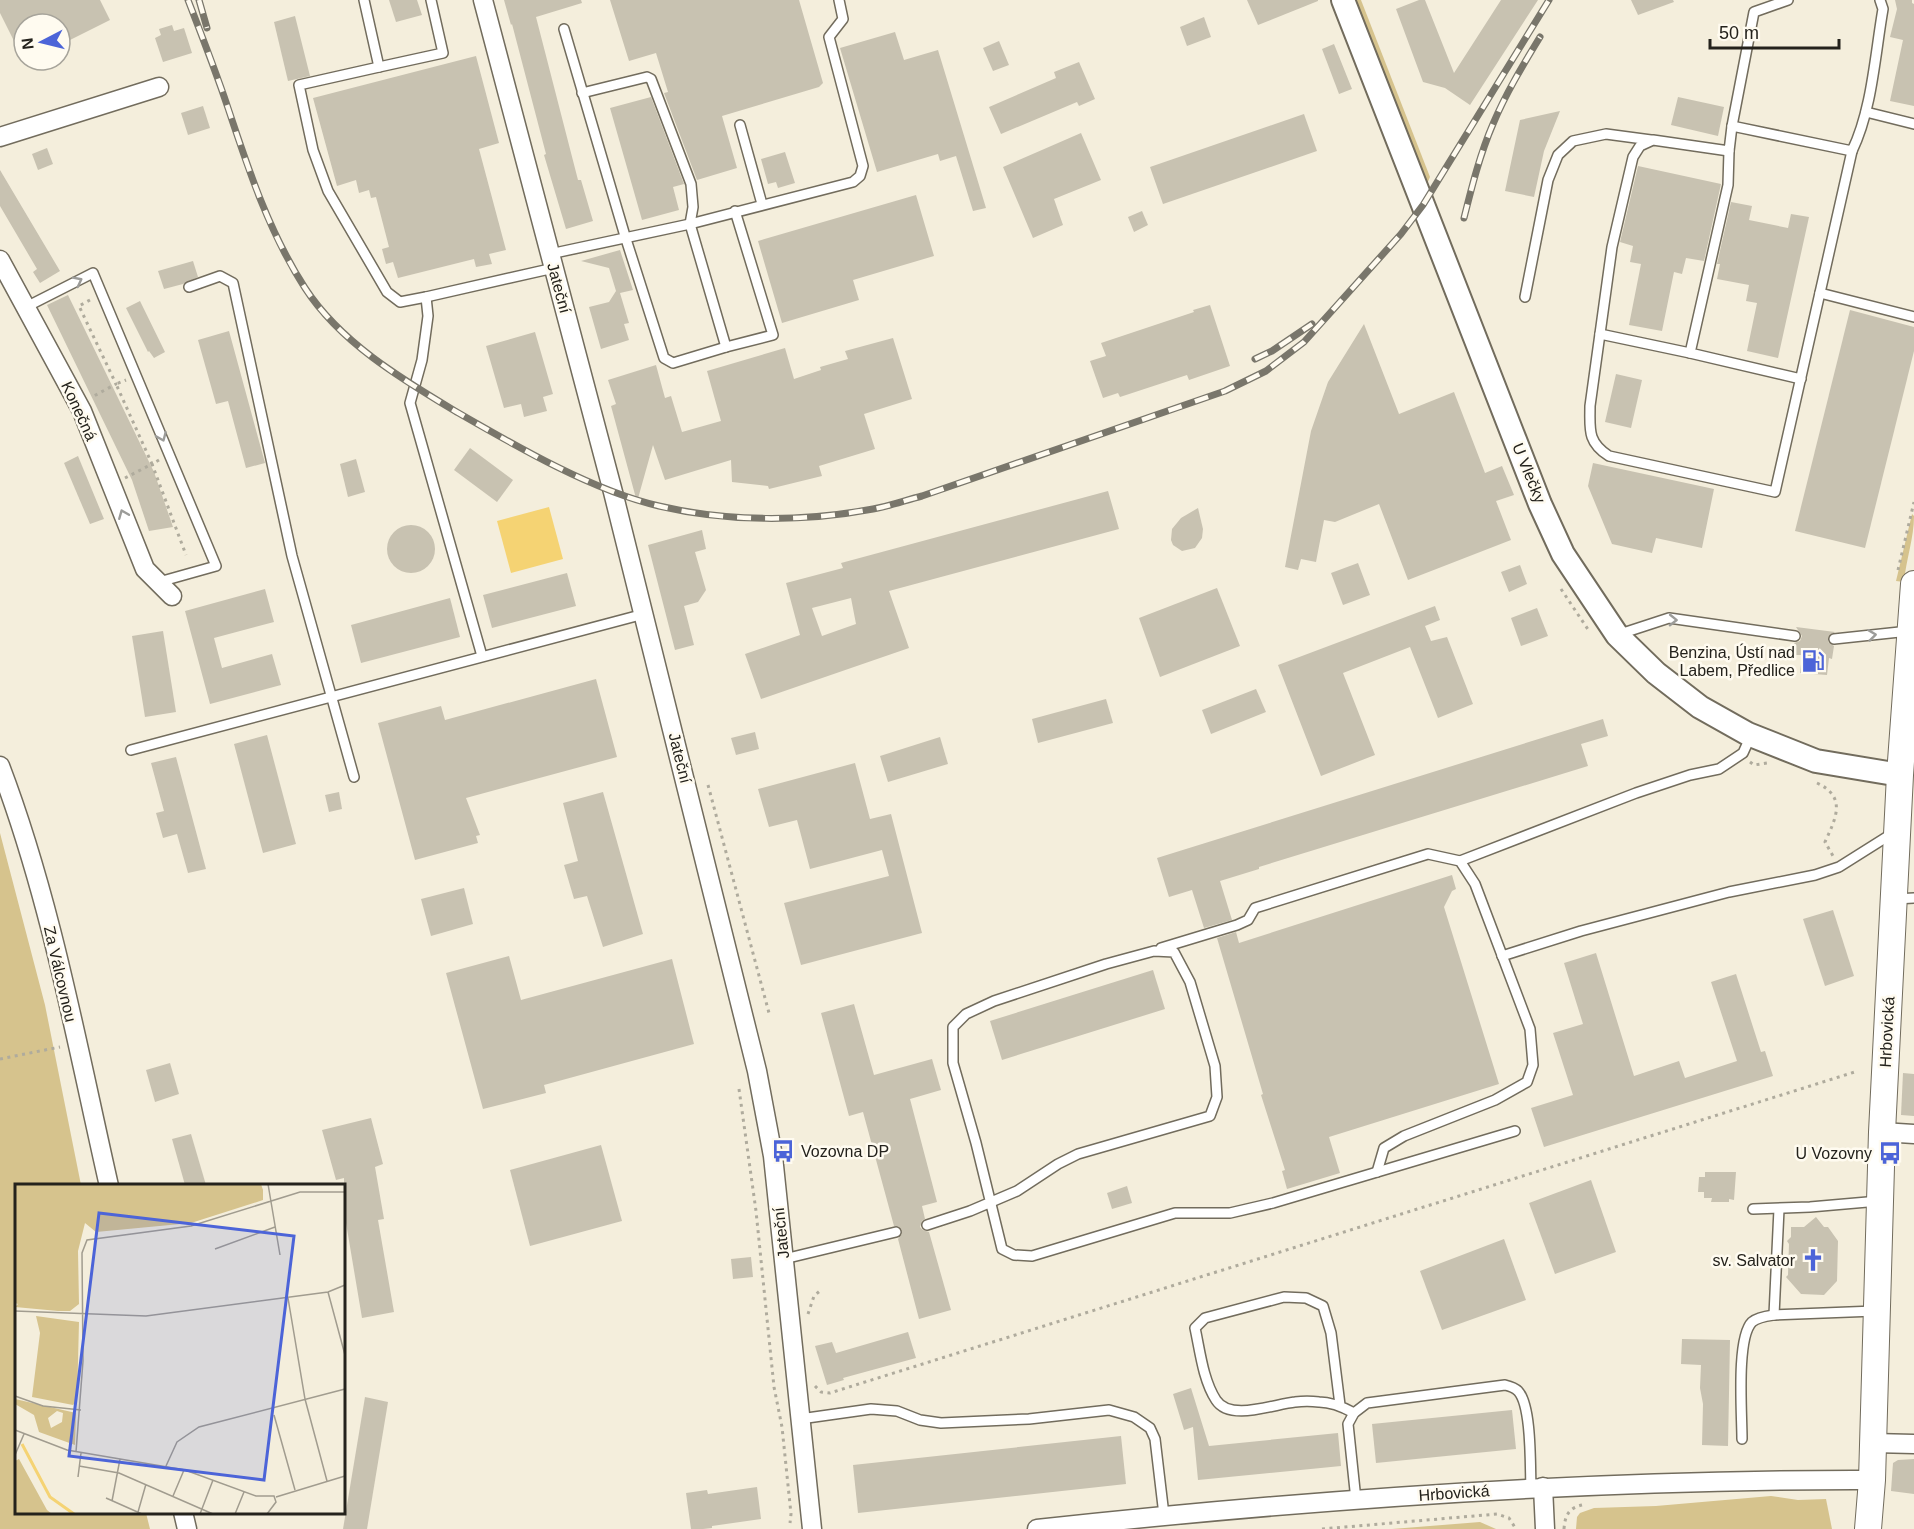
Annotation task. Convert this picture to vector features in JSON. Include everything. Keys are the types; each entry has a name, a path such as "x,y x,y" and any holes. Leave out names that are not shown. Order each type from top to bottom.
{"main road":[{"name":"Hrbovická","path":"1868,1529 1874,1443 1882,1132 1904,898 1897,830 1912,631 1905,580"}],"street":[{"name":"Jateční","path":"483,0 644,614 757,1071 773,1156 812,1529"},
{"name":"U Vlečky","path":"1343,0 1540,504 1563,554 1617,635 1656,674 1700,707 1748,734 1816,761 1900,775"},
{"path":"0,137 159,87"},
{"name":"Konečná","path":"0,260 82,411 144,569 159,582"},
{"path":"159,582 172,596"},
{"name":"Za Válcovnou","path":"0,766 16,809 53,942 109,1184"},
{"path":"1882,1132 1914,1134"},
{"path":"1874,1443 1914,1444"},
{"name":"Hrbovická","path":"1037,1529 1164,1515 1537,1488 1872,1480"},
{"path":"1537,1488 1545,1529"},
{"path":"183,1514 187,1529"}],"lane":[{"path":"364,0 379,67"},
{"path":"431,0 443,53 299,85 314,150 328,191 348,229 387,292 400,302 426,297 552,261 625,237 690,224 853,182 860,176 863,166 829,37 843,19 839,0"},
{"path":"1690,353 1728,185 1732,126 1754,12 1788,0"},
{"path":"1653,140 1640,146 1633,157 1612,247 1590,406 1590,432 1596,448 1609,456 1775,492 1852,152 1862,132 1883,9 1880,0"},
{"path":"564,29 625,237 664,358 673,363 726,346 773,335 735,211"},
{"path":"582,93 647,77 651,79 691,184 693,207 690,224 726,346"},
{"path":"1866,112 1914,124"},
{"path":"740,125 762,204"},
{"path":"1732,126 1852,152"},
{"path":"1525,297 1548,180 1558,155 1573,141 1606,134 1729,151"},
{"path":"28,310 93,273 216,566 159,582"},
{"path":"189,286 220,276 233,283 292,556 354,777"},
{"path":"1820,293 1914,316"},
{"path":"426,297 428,316 422,360 410,403 482,656"},
{"path":"1600,334 1801,379"},
{"path":"131,750 644,614"},
{"path":"1617,635 1669,618 1795,636"},
{"path":"1834,639 1912,631"},
{"path":"1515,1131 1230,1213 1175,1213 1032,1256 1014,1255 1002,1249 952,1063 953,1028 966,1014 994,1001 1106,964 1237,925 1248,920 1254,908 1428,854 1460,861 1636,793 1690,775 1719,769 1743,753 1748,742 1748,734"},
{"path":"1502,956 1581,931 1729,892 1815,875 1839,867 1897,830"},
{"path":"1377,1172 1384,1148 1404,1136 1495,1100 1527,1082 1533,1065 1530,1029 1475,884 1460,861"},
{"path":"927,1225 1017,1191 1058,1164 1078,1154 1210,1116 1218,1097 1215,1066 1190,982 1174,952 1154,951"},
{"path":"1753,1209 1880,1201"},
{"path":"1774,1315 1779,1209"},
{"path":"784,1259 896,1232"},
{"path":"1340,1405 1331,1333 1323,1306 1306,1298 1284,1297 1204,1318 1195,1328 1207,1380 1217,1402 1233,1411 1295,1402 1321,1401 1340,1405 1354,1413"},
{"path":"1742,1439 1744,1339 1753,1322 1760,1317 1774,1315 1877,1311"},
{"path":"1356,1500 1348,1424 1354,1413 1367,1403 1505,1385 1517,1390 1524,1402 1537,1488"},
{"path":"800,1419 871,1409 897,1411 920,1420 941,1423 1029,1419 1109,1410 1134,1417 1150,1428 1155,1439 1164,1515"}],"path":[{"path":"90,300 78,306 152,464 186,555"},
{"path":"85,400 116,384"},
{"path":"122,480 152,464"},
{"path":"1905,580 1914,502"},
{"path":"1749,761 1754,765 1768,763"},
{"path":"708,785 769,1013"},
{"path":"1833,857 1825,842 1836,813 1836,802"},
{"path":"0,1059 76,1043"},
{"path":"813,1381 821,1392 830,1393 1857,1071"},
{"path":"739,1089 756,1211 774,1387 782,1427 790,1523"},
{"path":"808,1318 811,1303 821,1290"},
{"path":"1564,1529 1566,1515 1574,1507 1586,1504"},
{"path":"1322,1529 1497,1514 1509,1518 1516,1529"}],"shaded area":[{"path":"1355,0 1361,0 1430,177 1427,184"},
{"path":"549,507 563,559 511,573 497,521"},
{"path":"1912,514 1914,516 1913,532 1904,582 1896,581"},
{"path":"0,833 45,1005 81,1184 15,1184 15,1514 146,1514 150,1529 0,1529"},
{"path":"1771,1496 1798,1500 1826,1499 1832,1529 1576,1529 1577,1517 1580,1513 1594,1508 1656,1506"},
{"path":"1480,1522 1496,1529 1392,1529"}],"building":[{"path":"0,0 100,0 110,20 72,39 72,12 12,12 12,37 0,13"},
{"path":"389,0 417,0 422,15 396,22"},
{"path":"504,0 581,0 582,3 536,17 578,180 581,180 593,221 566,229 544,155 546,154"},
{"path":"610,0 799,0 823,83 819,87 722,116 737,168 697,180 664,93 668,92 656,53 629,61"},
{"path":"1247,0 1318,0 1318,1 1258,25"},
{"path":"1425,0 1454,73 1501,0 1538,0 1470,105 1445,88 1423,82 1396,9"},
{"path":"1631,0 1673,0 1674,2 1638,15"},
{"path":"1895,0 1912,0 1914,4 1914,106 1890,101 1903,40 1890,37 1897,9"},
{"path":"295,16 310,76 288,81 274,22"},
{"path":"1204,17 1211,37 1187,46 1180,27"},
{"path":"172,25 174,31 184,28 192,53 163,62 155,38 161,35 159,29"},
{"path":"895,32 904,60 938,50 986,208 973,211 956,156 940,161 938,154 877,172 840,48"},
{"path":"999,41 1009,65 993,71 983,48"},
{"path":"1334,44 1352,89 1339,94 1322,49"},
{"path":"476,56 499,143 479,149 506,250 489,254 492,264 476,267 474,259 398,278 393,262 386,264 382,249 389,247 376,197 371,198 369,190 359,193 356,180 337,186 313,98"},
{"path":"1079,62 1095,99 1079,106 1077,102 1001,134 989,107 1056,78 1054,72"},
{"path":"651,97 684,184 673,187 679,210 642,220 610,108"},
{"path":"1678,97 1724,107 1718,136 1671,125"},
{"path":"203,106 210,128 188,135 181,113"},
{"path":"1560,111 1544,151 1534,197 1505,191 1520,120"},
{"path":"1304,114 1317,151 1163,204 1150,167"},
{"path":"1081,133 1101,180 1054,199 1063,225 1033,238 1003,167"},
{"path":"47,148 53,164 38,170 32,154"},
{"path":"785,152 795,183 778,188 776,182 768,184 761,159"},
{"path":"1638,166 1721,184 1704,261 1686,258 1682,274 1674,272 1662,331 1629,325 1641,264 1630,262 1633,246 1620,242"},
{"path":"0,170 60,271 40,283 33,272 37,269 0,206"},
{"path":"916,195 934,256 853,280 859,300 782,323 758,241"},
{"path":"1731,202 1752,206 1749,220 1788,228 1791,214 1809,217 1778,358 1747,351 1757,303 1746,301 1749,285 1717,279 1720,264 1717,264"},
{"path":"1142,211 1148,225 1134,232 1128,217"},
{"path":"620,250 633,290 620,293 629,323 624,324 629,340 601,349 589,307 609,302 616,291 609,268 581,261"},
{"path":"193,261 198,277 164,289 158,271"},
{"path":"68,295 154,472 173,527 149,531 132,480 47,305"},
{"path":"140,301 165,352 154,358 148,352 126,308"},
{"path":"1210,305 1230,366 1189,380 1187,375 1120,397 1118,393 1103,398 1090,361 1106,356 1101,343"},
{"path":"1850,310 1914,327 1914,351 1865,548 1795,531"},
{"path":"1364,324 1399,414 1454,392 1485,473 1502,466 1514,495 1496,501 1511,540 1408,580 1379,504 1335,522 1324,520 1316,562 1301,559 1298,570 1285,567 1311,431 1328,382"},
{"path":"229,331 265,463 246,468 228,401 216,404 198,340"},
{"path":"535,332 553,394 543,397 547,411 524,417 521,404 504,408 486,346"},
{"path":"893,338 912,399 864,414 875,449 819,466 822,476 769,489 768,486 732,482 731,460 665,480 653,445 637,502 611,406 616,404 608,380 656,365 665,398 671,396 682,432 721,421 707,371 785,348 794,379 821,370 820,367 848,359 845,351"},
{"path":"1616,374 1642,380 1631,428 1605,422"},
{"path":"470,448 513,480 497,502 454,470"},
{"path":"78,456 104,519 90,524 64,463"},
{"path":"356,459 365,492 348,497 340,464"},
{"path":"1593,463 1714,489 1702,548 1656,538 1652,553 1612,544 1588,486"},
{"path":"1108,491 1119,529 889,591 909,648 761,699 745,654 800,635 786,583 843,568 841,563","holes":["851,598 856,624 822,636 812,608"]},
{"path":"1198,508 1203,529 1202,538 1195,548 1182,551 1173,545 1172,529 1181,518"},
{"path":"411,525 428,532 435,549 428,566 411,573 394,566 387,549 394,532"},
{"path":"702,530 706,549 695,552 706,590 698,602 684,606 694,645 675,650 648,545"},
{"path":"1358,563 1370,595 1343,605 1331,573"},
{"path":"1520,565 1527,584 1509,592 1501,572"},
{"path":"567,573 576,606 492,628 483,595"},
{"path":"1217,588 1240,646 1160,677 1139,618"},
{"path":"265,589 274,622 214,638 222,668 272,654 281,685 210,704 185,611"},
{"path":"450,598 460,637 361,663 351,625"},
{"path":"1435,606 1440,620 1425,626 1431,641 1447,637 1473,704 1438,718 1410,647 1343,673 1375,755 1321,776 1278,665"},
{"path":"1537,608 1548,636 1521,646 1511,618"},
{"path":"1796,627 1835,632 1828,637 1828,642 1834,646 1832,659 1829,658 1827,675 1800,673 1802,655 1793,655 1794,643 1800,641 1802,636"},
{"path":"163,631 176,712 145,717 132,636"},
{"path":"596,679 617,757 466,798 480,835 476,836 478,843 415,860 378,723 441,706 445,720"},
{"path":"1256,689 1266,712 1211,734 1202,710"},
{"path":"1106,699 1113,723 1038,743 1032,719"},
{"path":"1603,719 1608,736 1581,744 1588,766 1220,881 1232,920 1204,928 1192,890 1169,897 1157,858"},
{"path":"755,732 759,749 736,755 731,738"},
{"path":"267,735 296,844 263,853 234,744"},
{"path":"940,737 948,764 888,782 880,756"},
{"path":"176,757 206,869 188,873 177,834 163,838 156,813 164,811 151,763"},
{"path":"855,763 870,819 891,814 922,933 801,965 784,903 889,876 882,850 810,869 797,820 769,827 758,789"},
{"path":"339,792 342,809 329,812 325,795"},
{"path":"603,792 643,934 603,947 587,896 574,899 564,865 578,861 563,803"},
{"path":"1452,875 1456,889 1452,891 1444,907 1499,1084 1329,1137 1340,1173 1287,1189 1282,1171 1285,1170 1261,1095 1263,1094 1217,938 1236,932 1239,943"},
{"path":"464,888 473,924 431,936 421,899"},
{"path":"1833,910 1854,976 1825,986 1803,919"},
{"path":"1596,953 1634,1076 1679,1061 1685,1078 1737,1061 1711,982 1736,974 1761,1052 1765,1051 1773,1076 1544,1147 1531,1108 1573,1095 1553,1033 1583,1024 1564,963"},
{"path":"509,956 521,1000 672,959 694,1044 544,1085 546,1093 483,1109 446,973"},
{"path":"1153,970 1165,1009 1002,1060 990,1021"},
{"path":"854,1004 874,1075 932,1059 941,1090 910,1099 937,1202 922,1206 925,1219 920,1227 929,1232 951,1310 919,1319 898,1239 902,1230 894,1226 863,1112 849,1116 821,1013"},
{"path":"170,1063 179,1094 155,1102 146,1070"},
{"path":"1903,1073 1914,1074 1914,1116 1901,1115"},
{"path":"371,1118 383,1164 375,1167 384,1219 378,1220 394,1312 362,1318 345,1217 344,1178 336,1180 322,1130"},
{"path":"191,1134 206,1184 185,1184 172,1139"},
{"path":"601,1145 622,1221 530,1246 510,1170"},
{"path":"1705,1172 1736,1172 1734,1200 1711,1202 1712,1198 1704,1198 1704,1192 1698,1192 1699,1177 1705,1177"},
{"path":"1591,1180 1616,1252 1555,1274 1529,1203"},
{"path":"1127,1186 1132,1203 1112,1209 1107,1193"},
{"name":"sv. Salvator","path":"1816,1217 1824,1227 1828,1227 1838,1241 1837,1281 1824,1295 1801,1294 1786,1277 1788,1275 1789,1244 1787,1241 1791,1237 1791,1227 1804,1227"},
{"path":"1504,1239 1526,1300 1442,1330 1420,1271"},
{"path":"751,1257 753,1277 733,1279 731,1259"},
{"path":"908,1332 916,1358 843,1378 844,1380 827,1385 815,1346 832,1342 836,1353"},
{"path":"1682,1339 1730,1340 1728,1446 1702,1445 1701,1365 1681,1364"},
{"path":"1191,1388 1209,1446 1338,1433 1341,1466 1198,1480 1193,1427 1184,1430 1173,1394"},
{"path":"365,1397 388,1402 367,1529 343,1529"},
{"path":"1512,1410 1516,1449 1376,1463 1372,1424"},
{"path":"1121,1436 1126,1484 858,1513 853,1465"},
{"path":"1914,1459 1914,1494 1891,1491 1893,1463 1898,1460"},
{"path":"757,1487 761,1519 712,1526 712,1528 691,1529 686,1493 707,1490 708,1494"}],"railway":[{"path":"188,0 270,223 305,288 319,307 353,342 393,372 455,411 554,466 608,490 659,506 685,511 766,518 847,513 879,508 922,496 1225,391 1266,371 1304,342 1401,234 1423,205 1549,0"},
{"path":"199,0 207,28"},
{"path":"1464,218 1480,158 1493,124 1509,90 1540,37"},
{"path":"1255,359 1272,351 1312,324"}],"place":[{"name":"Benzina, Ústí nad Labem, Předlice","path":"1813,661"},
{"name":"Vozovna DP","path":"783,1151"},
{"name":"U Vozovny","path":"1890,1153"},
{"name":"sv. Salvator","path":"1813,1260"}]}
